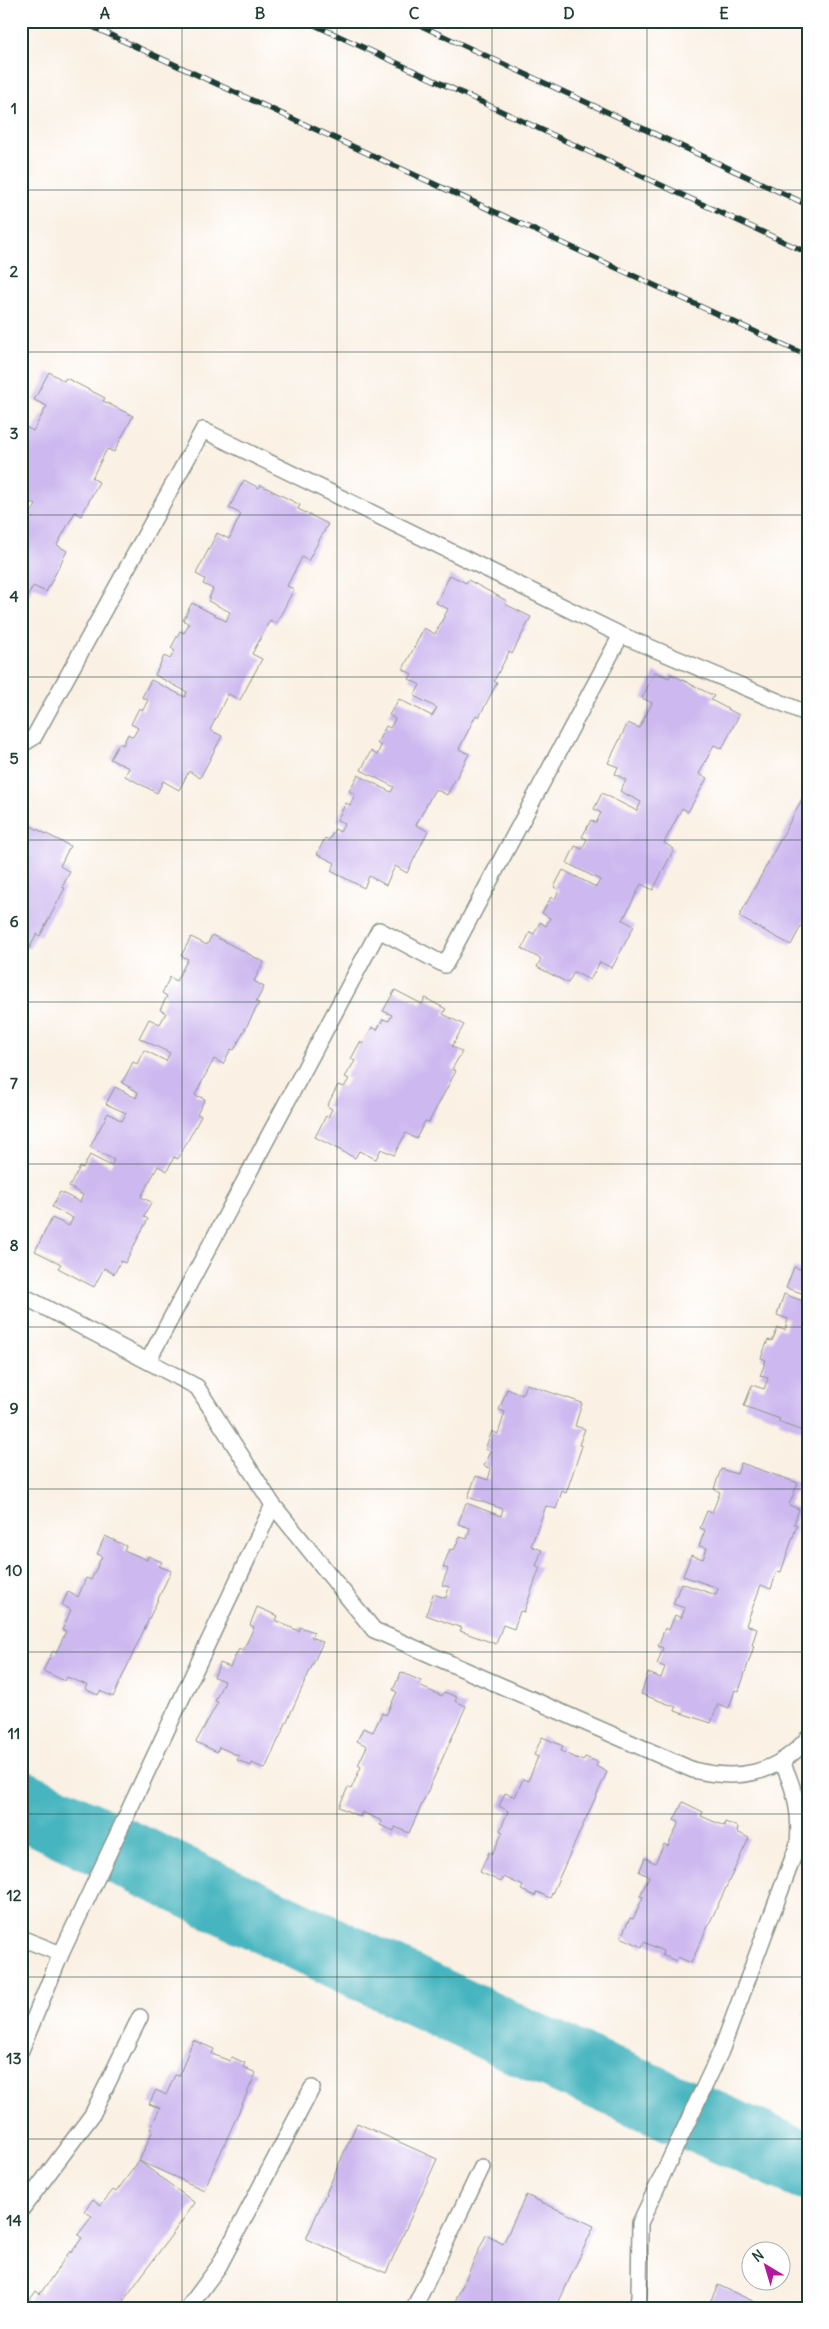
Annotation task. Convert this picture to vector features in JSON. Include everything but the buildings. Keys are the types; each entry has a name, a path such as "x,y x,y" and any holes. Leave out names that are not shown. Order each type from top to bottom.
{"lane":[{"path":"21,745 34,737 203,430 621,635 808,714"},
{"path":"148,1361 379,930 445,965 621,635"},
{"path":"21,1298 25,1297 197,1387 273,1505 374,1630 693,1770 715,1776 738,1776 761,1771 782,1762 808,1738"},
{"path":"21,2050 62,1954 273,1505"},
{"path":"636,2308 639,2298 640,2223 722,2051 798,1844 799,1808 793,1784 782,1762"},
{"path":"21,1938 62,1954"},
{"path":"21,2210 92,2115 140,2017"},
{"path":"188,2308 219,2266 312,2088"},
{"path":"414,2308 482,2167"}],"waterway":[{"path":"21,1804 527,2044 808,2167"}],"railway":[{"path":"80,21 808,356"},
{"path":"306,21 808,253"},
{"path":"411,21 808,205"}]}
